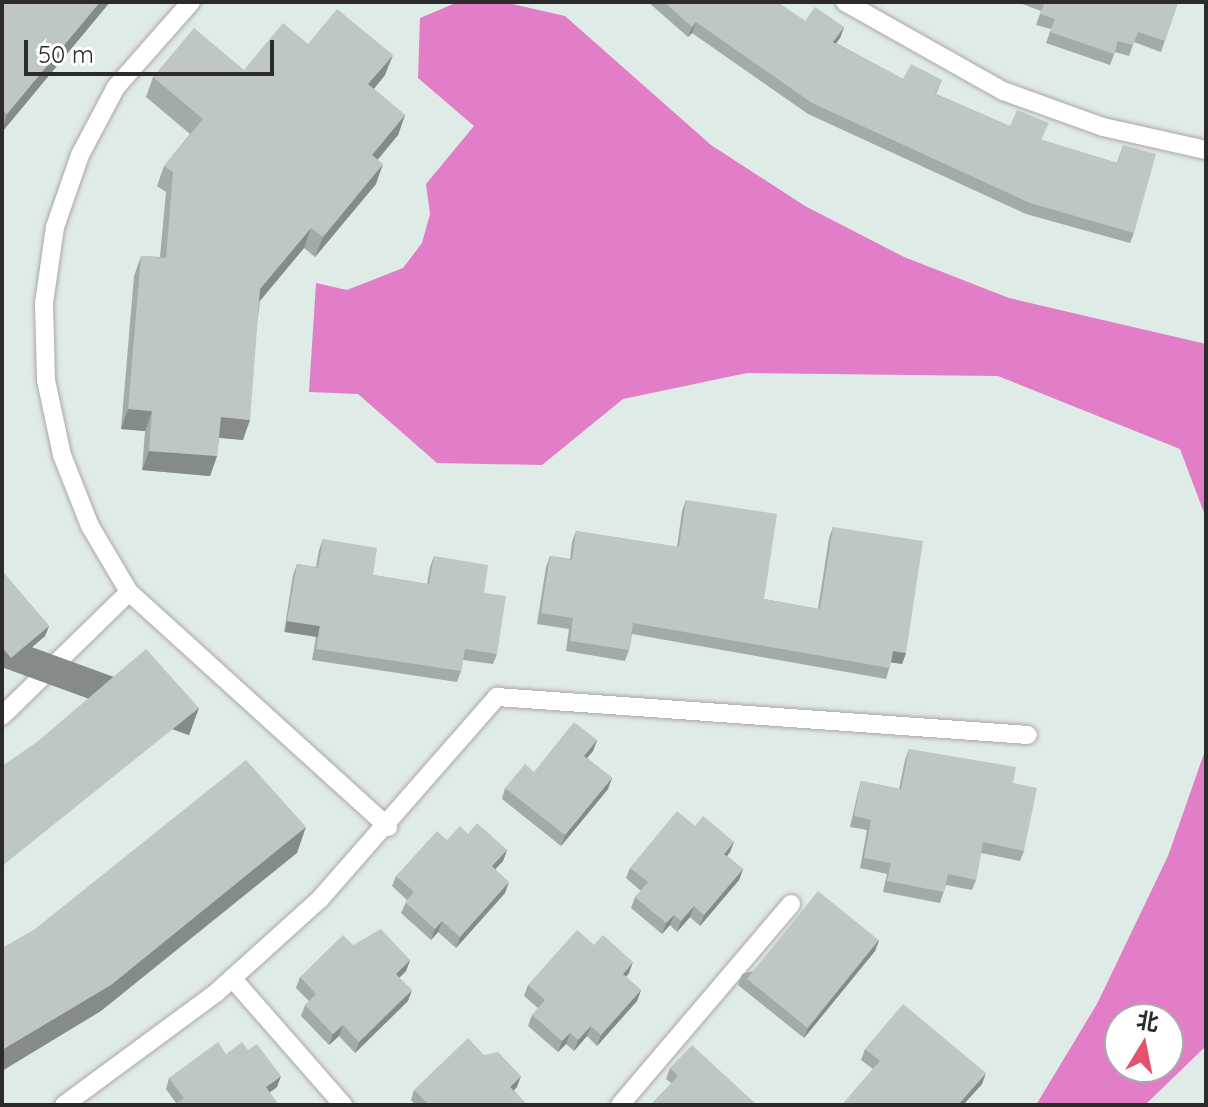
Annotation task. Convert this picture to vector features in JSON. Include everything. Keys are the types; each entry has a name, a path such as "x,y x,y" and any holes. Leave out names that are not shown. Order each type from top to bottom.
{"lane":[{"path":"191,2 116,87 80,155 55,227 44,303 46,380 62,455 90,526 129,592 388,827"},
{"path":"845,2 1003,91 1103,127 1206,150"},
{"path":"2,716 129,592"},
{"path":"64,1105 232,978 388,827 497,697 1028,735"},
{"path":"620,1105 791,904"},
{"path":"232,978 343,1105"}],"shaded area":[{"path":"458,2 504,2 565,16 711,145 805,206 904,257 1009,298 1206,344 1206,518 1180,449 998,376 747,373 623,399 542,465 437,463 358,394 309,392 316,283 347,290 403,268 422,243 430,214 426,184 474,126 418,78 420,18"},
{"path":"1206,748 1206,1046 1184,1067 1184,1003 1104,1003 1104,1083 1168,1083 1145,1105 1036,1105 1097,1004 1168,856"}],"building":[{"path":"2,2 100,2 7,114 2,110"},
{"path":"664,2 777,2 805,21 815,7 844,27 833,42 903,79 911,64 942,80 935,94 1010,126 1017,110 1049,123 1041,140 1118,163 1123,145 1156,154 1134,233 1030,203 812,103 696,22 692,27"},
{"path":"1045,2 1178,2 1165,41 1138,32 1133,45 1118,41 1114,54 1050,32 1055,19 1040,14"},
{"path":"337,9 393,55 368,84 405,115 372,155 383,164 323,237 311,228 260,289 250,420 221,417 217,456 149,451 152,411 128,409 141,256 166,258 173,172 164,166 203,119 153,77 194,28 244,70 283,23 308,44"},
{"path":"686,500 777,514 764,599 820,609 833,527 923,541 906,653 893,651 890,668 633,623 629,650 570,641 573,618 541,613 550,556 572,560 576,531 679,547"},
{"path":"323,539 377,548 373,575 429,584 434,556 488,565 484,593 506,596 497,654 465,649 461,671 316,649 320,626 287,621 297,564 318,568"},
{"path":"2,571 49,626 11,658 2,647"},
{"path":"146,649 199,708 2,866 2,766 37,742"},
{"path":"574,722 597,740 584,756 612,778 565,835 505,788 525,764 534,772"},
{"path":"909,749 1016,767 1013,783 1037,788 1024,851 983,842 976,880 948,874 944,892 887,881 891,863 864,858 871,820 854,816 861,781 901,789"},
{"path":"246,760 306,827 111,985 2,1050 2,948 35,929"},
{"path":"677,811 695,826 703,816 734,842 724,854 743,869 704,915 694,906 681,921 674,915 666,923 635,897 648,882 630,868"},
{"path":"477,823 507,850 492,866 509,882 460,937 442,921 435,929 405,902 414,892 396,876 437,831 447,840 460,826 468,834"},
{"path":"818,891 879,940 808,1028 747,979"},
{"path":"381,929 410,960 396,974 412,990 359,1042 343,1025 333,1034 305,1005 316,994 300,977 343,935 353,945"},
{"path":"577,930 594,945 603,935 633,962 623,974 641,990 601,1035 591,1026 578,1040 570,1033 562,1041 532,1015 545,1000 528,985"},
{"path":"903,1004 986,1073 958,1105 842,1105 880,1061 865,1049"},
{"path":"468,1038 484,1055 498,1052 521,1076 510,1087 526,1105 429,1105 414,1090"},
{"path":"218,1042 226,1054 242,1042 248,1050 257,1044 281,1076 266,1087 279,1105 174,1105 184,1098 169,1078"},
{"path":"692,1045 757,1105 650,1105 678,1076 670,1068"}]}
